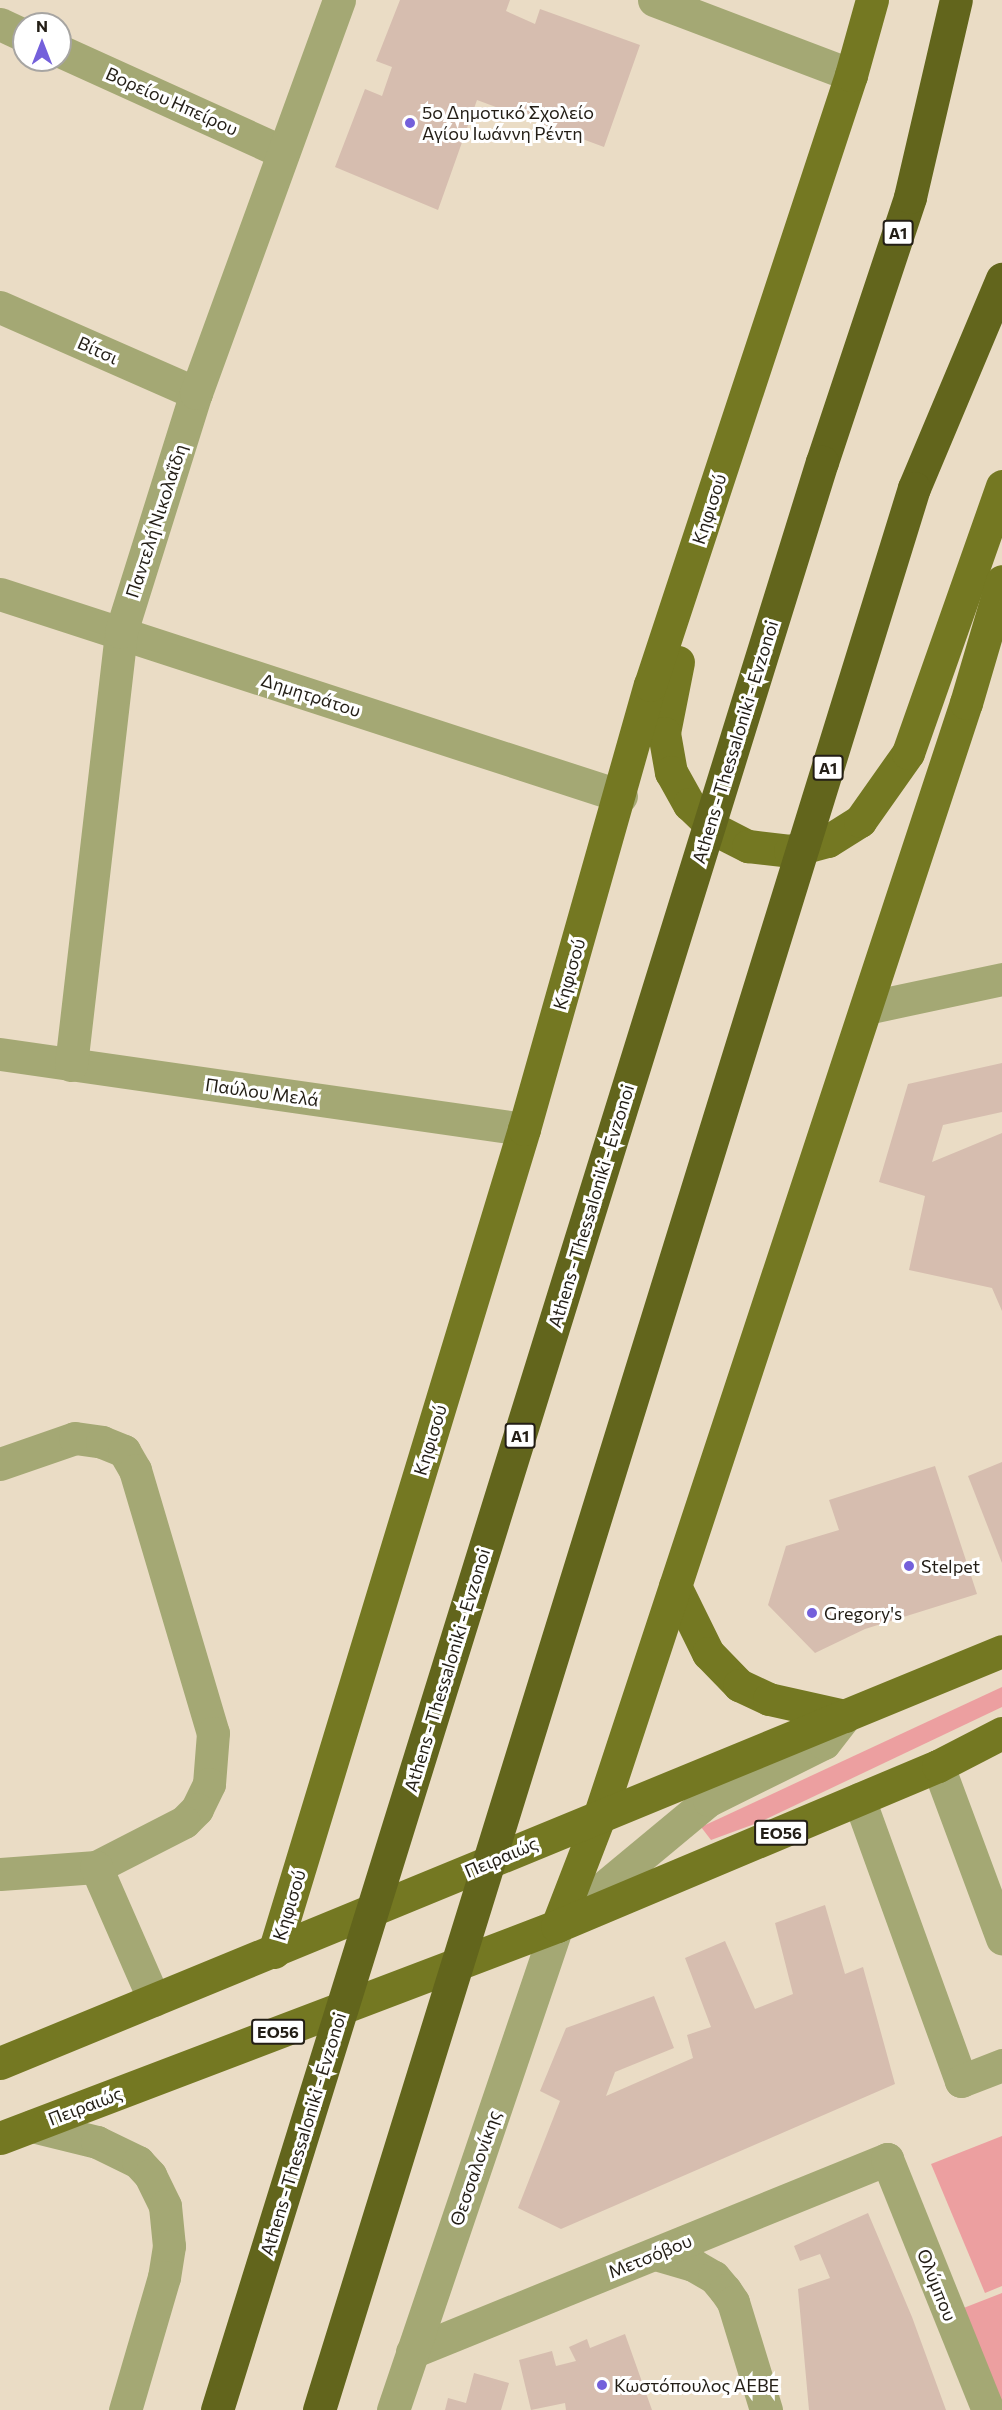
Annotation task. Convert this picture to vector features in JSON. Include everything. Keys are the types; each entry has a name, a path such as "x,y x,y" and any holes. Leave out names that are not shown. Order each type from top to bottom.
{"highway":[{"name":"Athens - Thessaloniki - Evzonoi","path":"217,2410 822,462 910,197 956,0"},
{"name":"Α1","path":"320,2410 914,488 1002,279"}],"main road":[{"name":"Κηφισού","path":"274,1952 524,1129 621,796 650,685 852,75 872,0"},
{"path":"714,496 664,733 671,772 688,804 716,830 748,846 789,850 828,841 860,821 908,753 1002,486"},
{"path":"557,1926 599,1817 866,1008 1002,581"},
{"path":"675,1586 708,1653 739,1685 769,1699 845,1716"},
{"name":"Πειραιώς","path":"0,2063 1002,1652"},
{"name":"Πειραιώς","path":"0,2138 557,1926 938,1766 1002,1733"}],"street":[{"name":"Παντελή Νικολαΐδη","path":"71,1065 121,632 196,393 339,0"},
{"path":"654,0 852,75"},
{"name":"Βορείου Ηπείρου","path":"72,56 283,152"},
{"name":"Βίτσι","path":"0,307 196,393"},
{"name":"Δημητράτου","path":"0,594 621,796"},
{"path":"866,1008 1002,979"},
{"name":"Παύλου Μελά","path":"0,1054 524,1129"},
{"path":"0,1464 75,1438 102,1442 124,1451 135,1470 213,1733 209,1784 197,1809 183,1822 96,1867 0,1874"},
{"path":"557,1926 709,1800 824,1743 845,1716"},
{"path":"938,1766 1002,1938"},
{"path":"859,1799 961,2080 1002,2065"},
{"path":"96,1867 154,2000"},
{"name":"Θεσσαλονίκης","path":"393,2410 557,1926"},
{"path":"32,2126 119,2150 150,2175 165,2206 169,2246 165,2277 125,2410"},
{"name":"Μετσόβου","path":"412,2352 887,2159"},
{"name":"Ολύμπου","path":"887,2159 988,2410"},
{"path":"655,2254 693,2265 714,2277 725,2290 733,2302 766,2410"}],"shaded area":[{"path":"1002,1687 1002,1707 760,1822 711,1840 701,1827"},
{"path":"1002,2136 1002,2286 985,2293 931,2164"},
{"path":"1002,2293 1002,2410 961,2309"}],"building":[{"name":"5ο Δημοτικό Σχολείο Αγίου Ιωάννη Ρέντη","path":"400,0 510,0 506,11 535,24 540,9 640,45 604,147 477,100 438,210 335,167 365,89 382,96 392,67 376,61"},
{"path":"1002,1063 1002,1112 943,1125 932,1162 1002,1133 1002,1311 992,1288 909,1270 925,1196 879,1182 908,1084"},
{"path":"1002,1462 1002,1563 968,1476"},
{"name":"Stelpet","path":"935,1466 977,1594 865,1629 815,1653 768,1605 786,1546 839,1530 829,1500"},
{"path":"825,1905 845,1974 863,1967 895,2084 561,2229 518,2208 560,2101 540,2091 566,2028 654,1996 674,2048 615,2072 606,2096 693,2058 687,2035 711,2027 685,1958 725,1941 755,2009 793,1994 775,1923"},
{"path":"868,2213 912,2317 946,2410 809,2410 798,2289 830,2278 820,2254 800,2261 794,2246"},
{"name":"Κωστόπουλος ΑΕΒΕ","path":"625,2334 652,2410 566,2410 565,2403 531,2410 519,2360 552,2351 556,2366 576,2361 569,2347 587,2339 590,2348"},
{"path":"474,2373 509,2383 501,2410 445,2410 448,2398 466,2403"}],"place":[{"name":"5ο Δημοτικό Σχολείο Αγίου Ιωάννη Ρέντη","path":"410,123"},
{"name":"Stelpet","path":"909,1566"},
{"name":"Gregory's","path":"812,1613"},
{"name":"Κωστόπουλος ΑΕΒΕ","path":"602,2385"}]}
